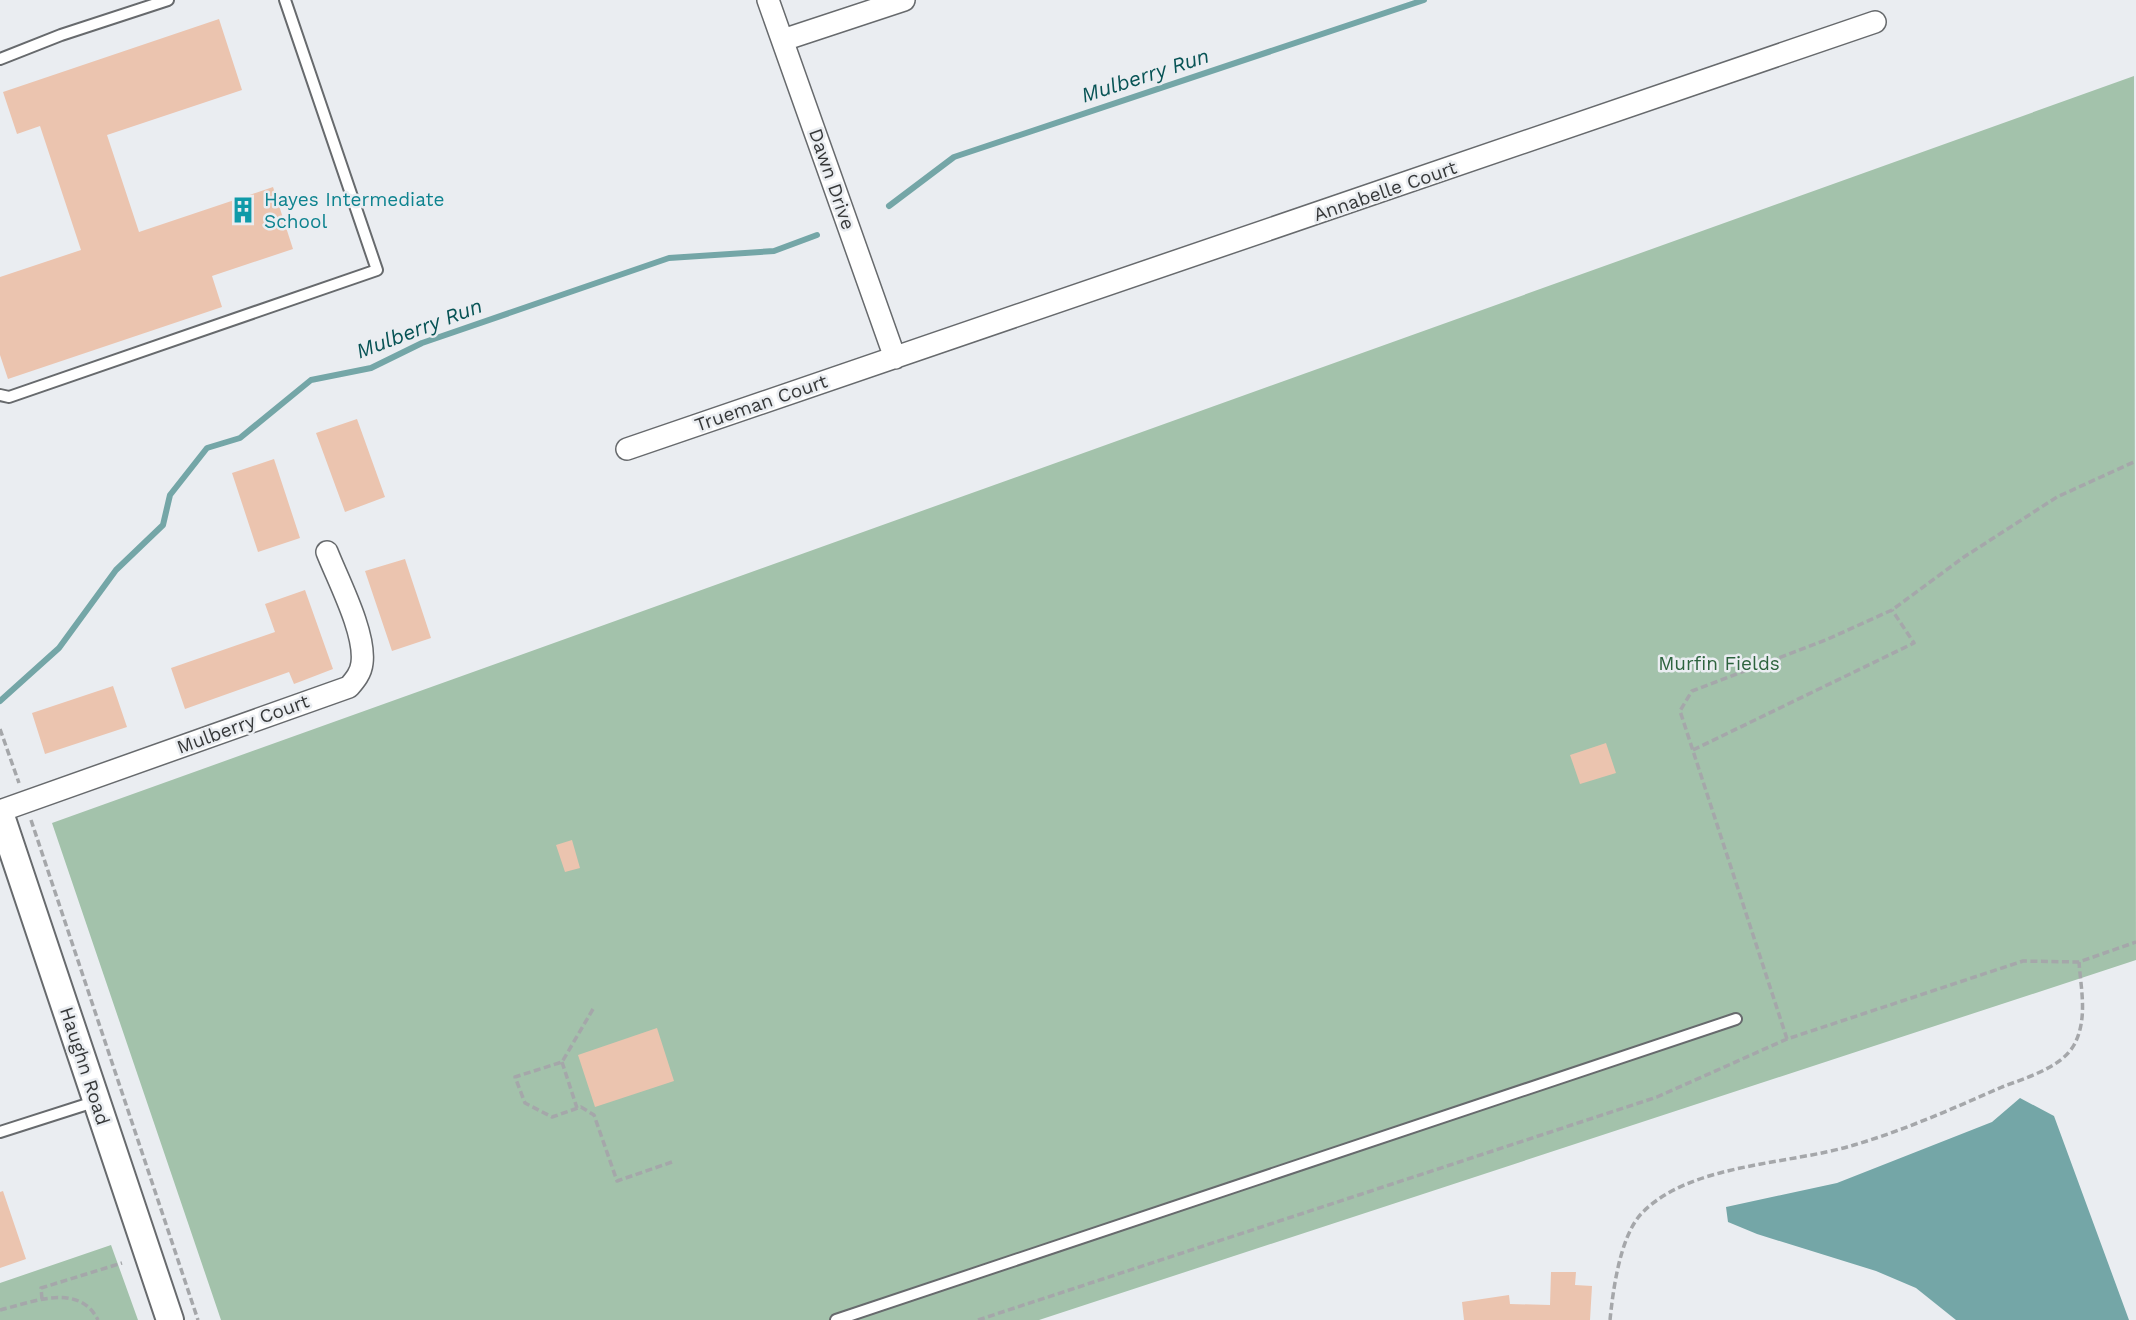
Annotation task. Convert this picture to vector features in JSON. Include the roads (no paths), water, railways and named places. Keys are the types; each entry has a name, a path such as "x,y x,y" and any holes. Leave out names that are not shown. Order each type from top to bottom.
{"street":[{"name":"Dawn Drive","path":"768,0 895,358"},
{"path":"783,40 904,0"},
{"name":"Annabelle Court","path":"895,358 1875,22"},
{"name":"Trueman Court","path":"627,449 895,358"},
{"name":"Mulberry Court","path":"0,811 349,687 358,677 362,663 360,643 327,552"},
{"name":"Haughn Road","path":"0,811 170,1320"}],"lane":[{"path":"0,59 61,35 168,0"},
{"path":"0,395 9,397 377,270 285,0"},
{"path":"836,1320 1736,1019"},
{"path":"0,1132 97,1101"}],"water":[{"path":"2020,1098 2054,1116 2129,1320 1956,1320 1916,1288 1876,1271 1757,1234 1728,1222 1726,1207 1837,1183 1992,1122"}],"waterway":[{"name":"Mulberry Run","path":"889,206 954,157 1424,0"},
{"name":"Mulberry Run","path":"0,701 59,648 116,570 163,525 170,495 207,448 240,438 311,380 371,368 422,343 669,258 774,251 817,235"}],"place":[{"name":"Hayes Intermediate School","path":"243,210"}],"park label":[{"name":"Murfin Fields","path":"1719,663"}]}
